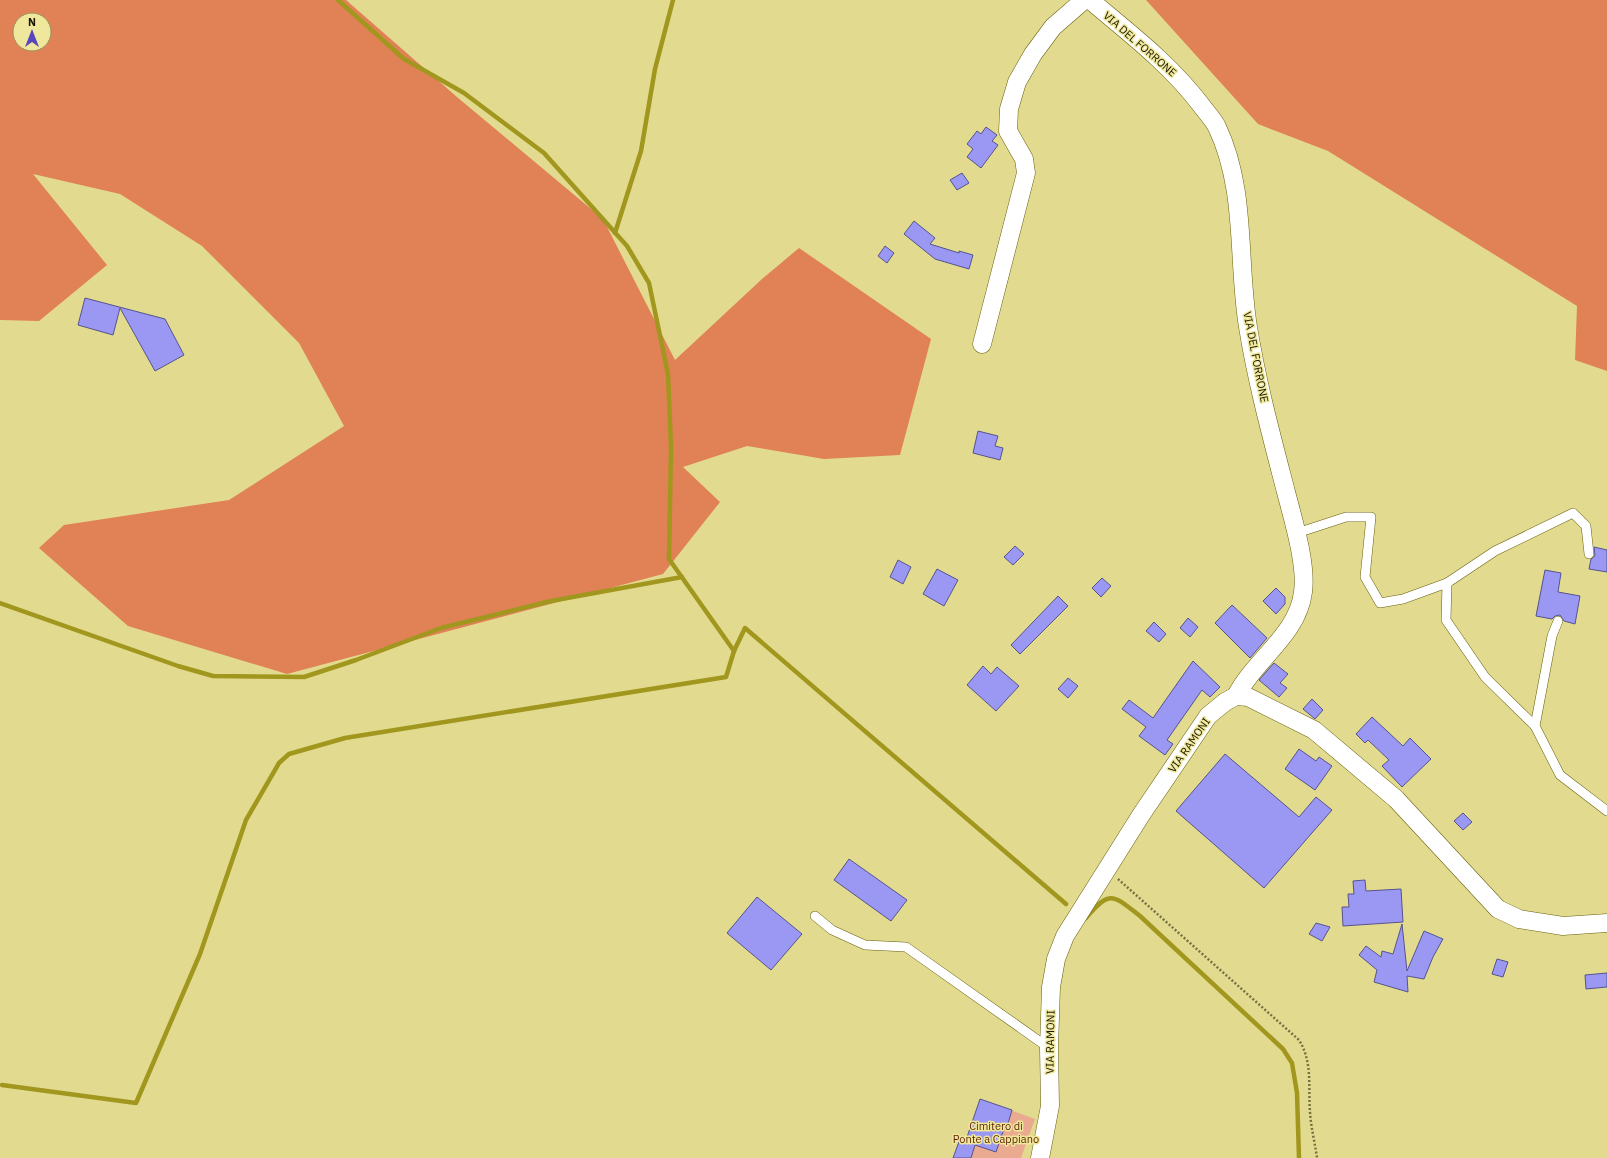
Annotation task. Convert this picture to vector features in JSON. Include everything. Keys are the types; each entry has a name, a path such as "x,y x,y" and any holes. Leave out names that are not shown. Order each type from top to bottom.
{"street":[{"path":"982,344 1026,173 1024,159 1008,131 1009,109 1018,82 1032,54 1053,27 1084,0"},
{"name":"VIA DEL FORRONE","path":"1090,0 1175,73 1217,126 1232,166 1238,203 1248,326 1272,440 1296,533 1303,592 1297,614 1284,634 1242,684 1236,696"},
{"path":"1236,696 1248,697 1314,730 1396,799 1498,909 1519,919 1563,926 1607,923"},
{"name":"VIA RAMONI","path":"1040,1158 1050,1106 1049,1048 1051,987 1056,959 1065,936 1141,814 1208,716 1224,702 1236,696"}],"lane":[{"path":"1296,533 1346,517 1371,517 1365,577 1380,603 1403,599 1447,583 1495,551 1573,513 1586,526 1589,554"},
{"path":"1447,583 1446,620 1485,677 1535,726 1560,775 1607,811"},
{"path":"1535,726 1552,636 1558,621"},
{"path":"815,916 832,930 865,945 906,947 1049,1048"}],"path":[{"path":"1107,870 1299,1040 1306,1051 1308,1064 1310,1113 1317,1158"}],"green space":[{"name":"Cimitero di Ponte a Cappiano","path":"980,1099 1035,1119 1021,1158 953,1158 960,1139 966,1140"}],"shaded area":[{"path":"0,0 346,0 457,97 603,219 675,360 762,279 799,248 931,339 900,455 824,459 747,446 683,467 720,502 663,574 287,674 128,626 39,548 64,525 229,500 344,426 299,343 202,246 120,194 33,174 107,265 39,321 0,320"},
{"path":"1146,0 1607,0 1607,371 1575,360 1577,306 1328,151 1258,124"}],"building":[{"path":"986,127 997,135 992,141 998,145 981,168 967,157 973,149 967,144 977,131 981,134"},
{"path":"962,173 969,183 957,190 950,180"},
{"path":"914,221 935,238 930,244 959,253 959,251 973,255 969,269 935,259 904,234"},
{"path":"885,246 894,253 887,263 878,256"},
{"path":"85,298 165,319 184,355 155,371 120,308 113,335 78,325"},
{"path":"978,431 998,436 995,446 1003,448 1000,460 973,453"},
{"path":"1015,546 1024,554 1013,565 1004,557"},
{"path":"1594,547 1607,550 1607,572 1589,569 1591,559 1595,556"},
{"path":"898,560 911,567 903,584 890,577"},
{"path":"937,569 958,580 944,606 923,594"},
{"path":"1545,570 1561,573 1558,592 1580,596 1575,624 1564,621 1560,615 1555,616 1552,619 1536,616"},
{"path":"1102,578 1111,586 1101,597 1092,588"},
{"path":"1276,588 1285,597 1285,604 1276,614 1263,601"},
{"path":"1058,596 1068,606 1020,654 1011,645"},
{"path":"1232,605 1267,638 1250,658 1215,623"},
{"path":"1188,618 1198,627 1190,637 1180,628"},
{"path":"1154,622 1166,634 1159,642 1146,631"},
{"path":"1193,661 1220,687 1210,697 1202,690 1167,740 1173,744 1165,755 1139,736 1146,727 1122,709 1129,700 1153,718"},
{"path":"1274,663 1288,674 1280,683 1287,688 1279,697 1259,680"},
{"path":"983,666 991,674 997,667 1019,686 996,711 967,685"},
{"path":"1068,678 1078,686 1068,698 1058,689"},
{"path":"1312,699 1323,710 1315,719 1303,709"},
{"path":"1372,717 1403,746 1410,738 1431,759 1402,787 1382,766 1389,760 1368,740 1365,743 1356,734"},
{"path":"1299,749 1316,761 1319,757 1332,766 1315,790 1285,769"},
{"path":"1225,754 1299,817 1316,797 1332,810 1264,888 1176,811"},
{"path":"1463,813 1472,822 1463,830 1454,821"},
{"path":"849,859 907,900 891,921 834,880"},
{"path":"1365,880 1366,891 1401,889 1403,922 1343,926 1342,907 1349,907 1348,894 1354,894 1353,881"},
{"path":"757,897 802,934 771,970 727,933"},
{"path":"1316,923 1330,927 1322,941 1309,934"},
{"path":"1402,924 1407,971 1424,931 1443,939 1433,957 1424,979 1407,976 1408,992 1374,982 1377,970 1359,955 1366,946 1381,957 1382,951 1393,954"},
{"path":"1497,959 1508,962 1503,977 1492,974"},
{"path":"1607,973 1607,987 1586,989 1585,975"},
{"path":"980,1099 1012,1110 1007,1127 1005,1126 996,1152 975,1145 971,1158 953,1158 960,1139 966,1140"}],"waterway":[{"path":"338,0 404,59 464,93 544,153 627,246 649,283 668,374 671,448 669,559 734,651"},
{"path":"615,233 641,151 655,69 673,0"},
{"path":"0,603 178,666 213,676 304,677 356,660 441,628 551,601 682,577"},
{"path":"2,1085 136,1103 200,954 246,820 279,763 289,754 345,738 726,677 734,651 745,628 1066,904"},
{"path":"1086,918 1101,902 1107,899 1112,898 1124,903 1140,916 1283,1049 1292,1063 1297,1093 1299,1158"}]}
